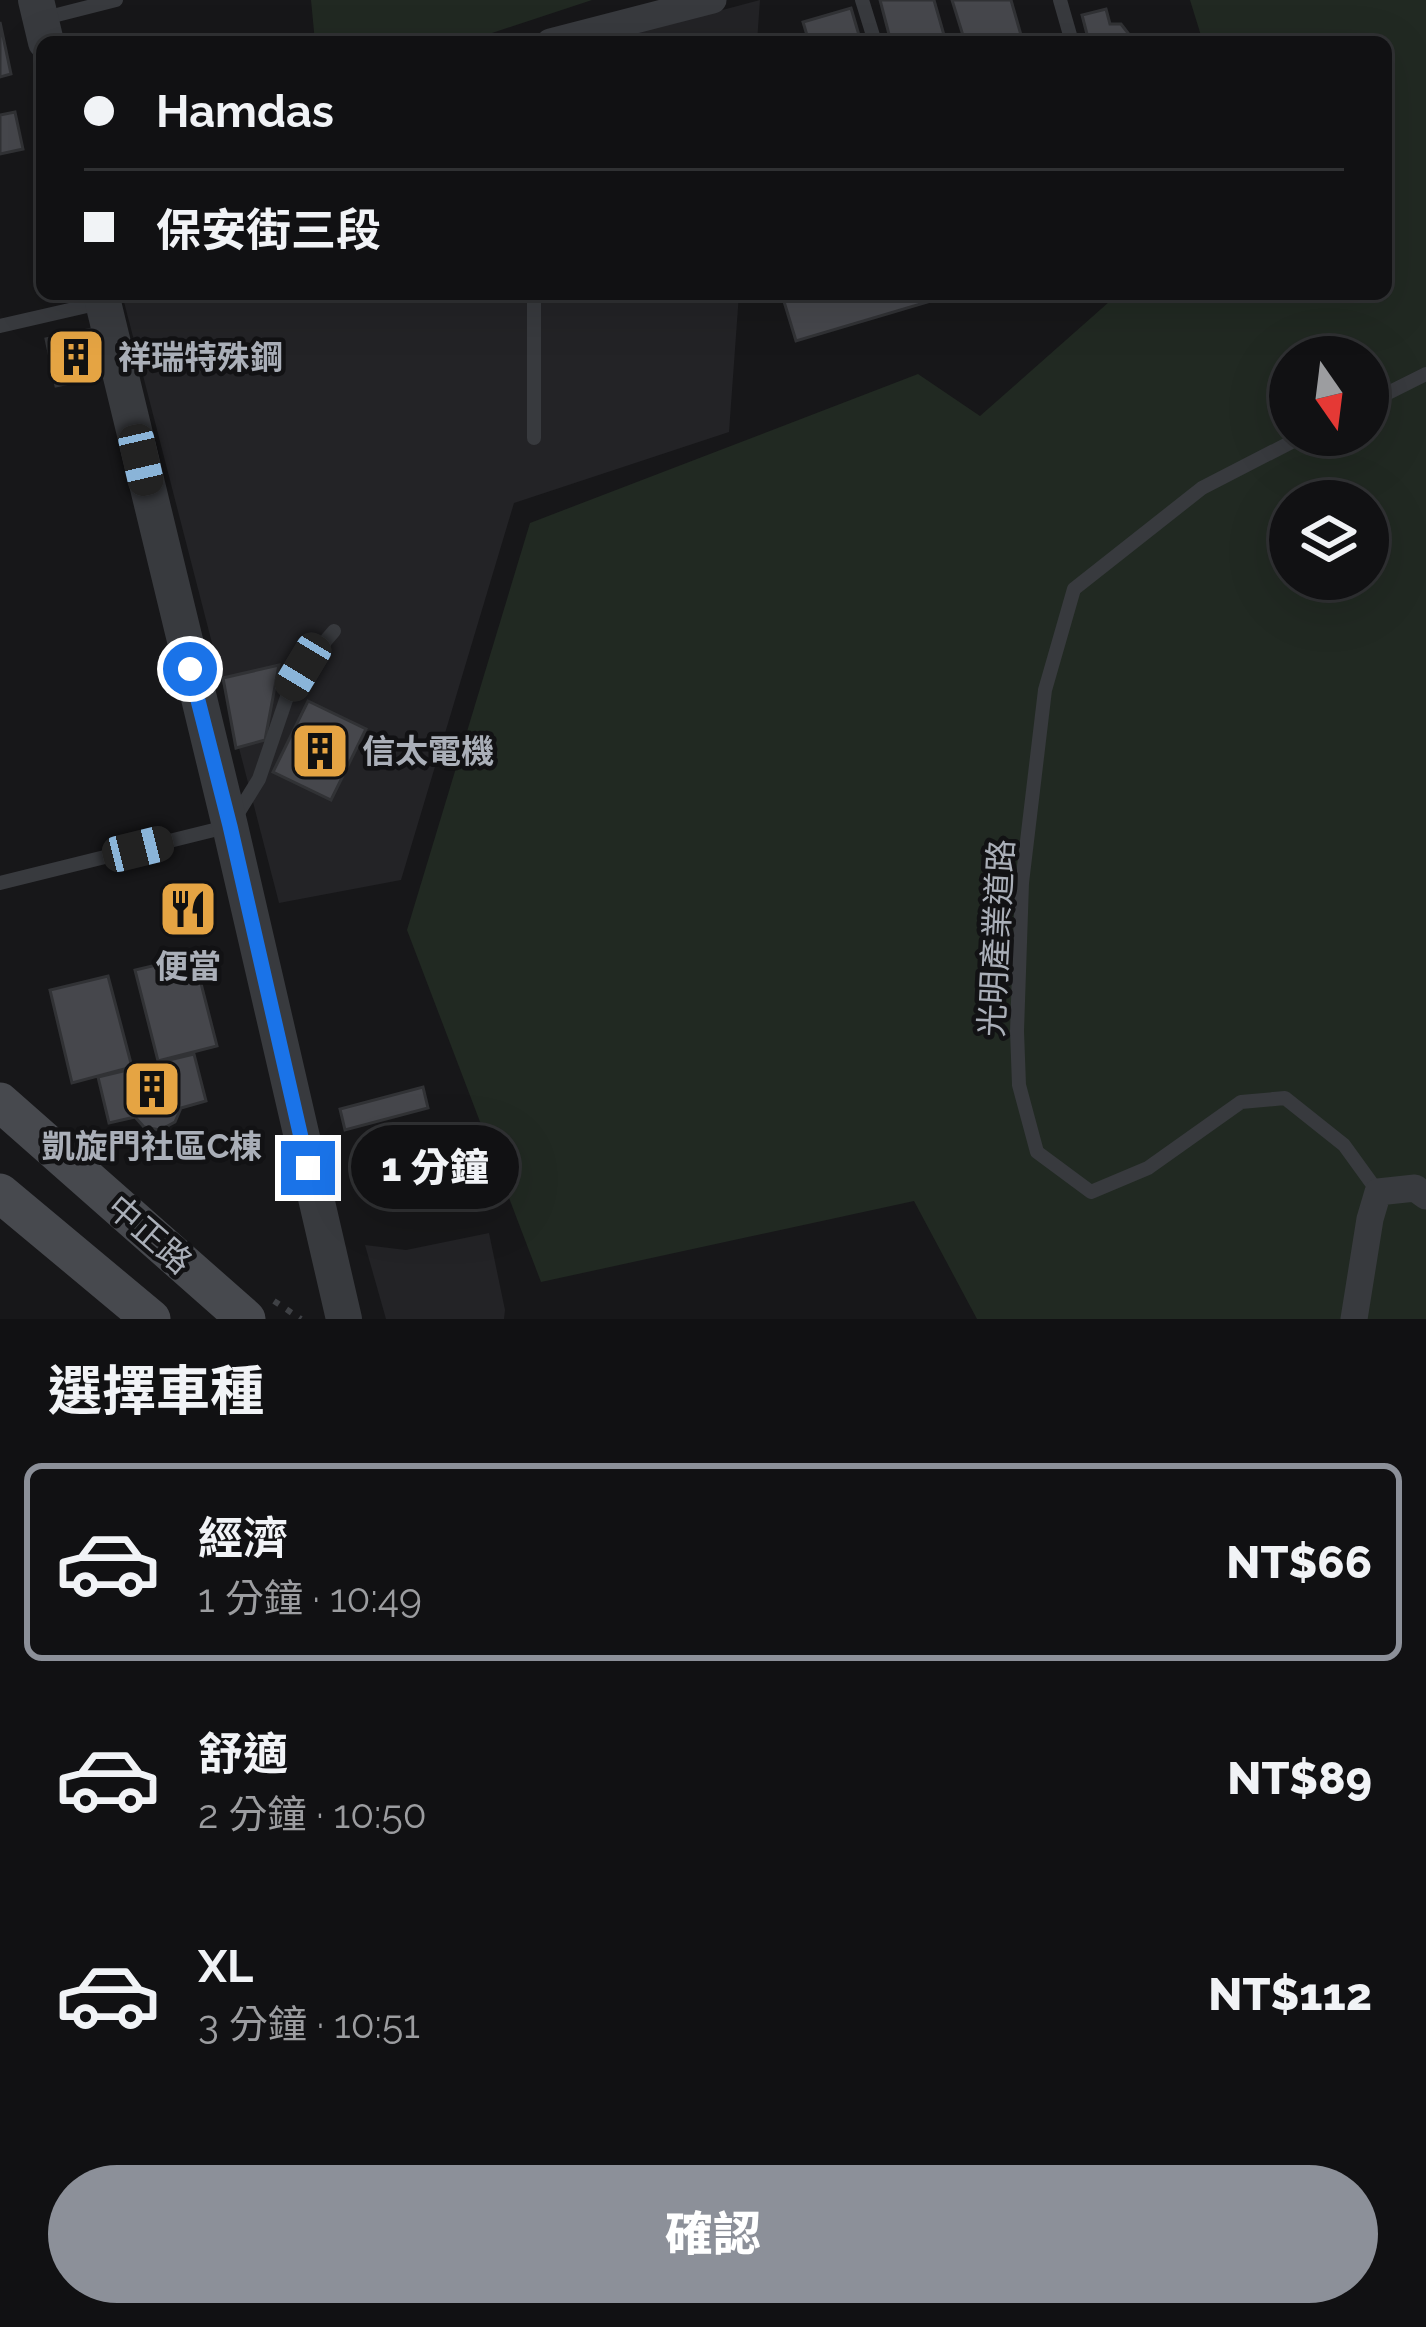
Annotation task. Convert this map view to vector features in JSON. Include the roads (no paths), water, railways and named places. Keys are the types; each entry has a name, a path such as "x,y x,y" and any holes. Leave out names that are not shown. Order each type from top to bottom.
{"main road":[{"name":"中正路","path":"0,1102 246,1319"},
{"name":"中正路","path":"0,1193 151,1319"}],"street":[{"path":"573,36 713,0"},
{"path":"102,300 344,1319"},
{"path":"1354,1319 1378,1192 1415,1188 1426,1196"}],"lane":[{"path":"41,20 116,0"},
{"path":"862,0 873,36"},
{"path":"1060,0 1070,36"},
{"path":"0,326 95,300"},
{"path":"534,300 534,438"},
{"path":"1389,392 1426,374"},
{"name":"光明產業道路","path":"1269,454 1202,488 1074,590 1045,690 1024,862 1018,1085 1037,1152 1091,1192 1148,1168 1241,1102 1286,1098 1344,1145 1378,1192"},
{"path":"0,883 230,826 259,779 290,688 334,631"}],"place":[{"name":"祥瑞特殊鋼","path":"76,357"},
{"name":"信太電機","path":"320,751"},
{"name":"便當","path":"188,909"},
{"name":"凱旋門社區C棟","path":"152,1089"}]}
